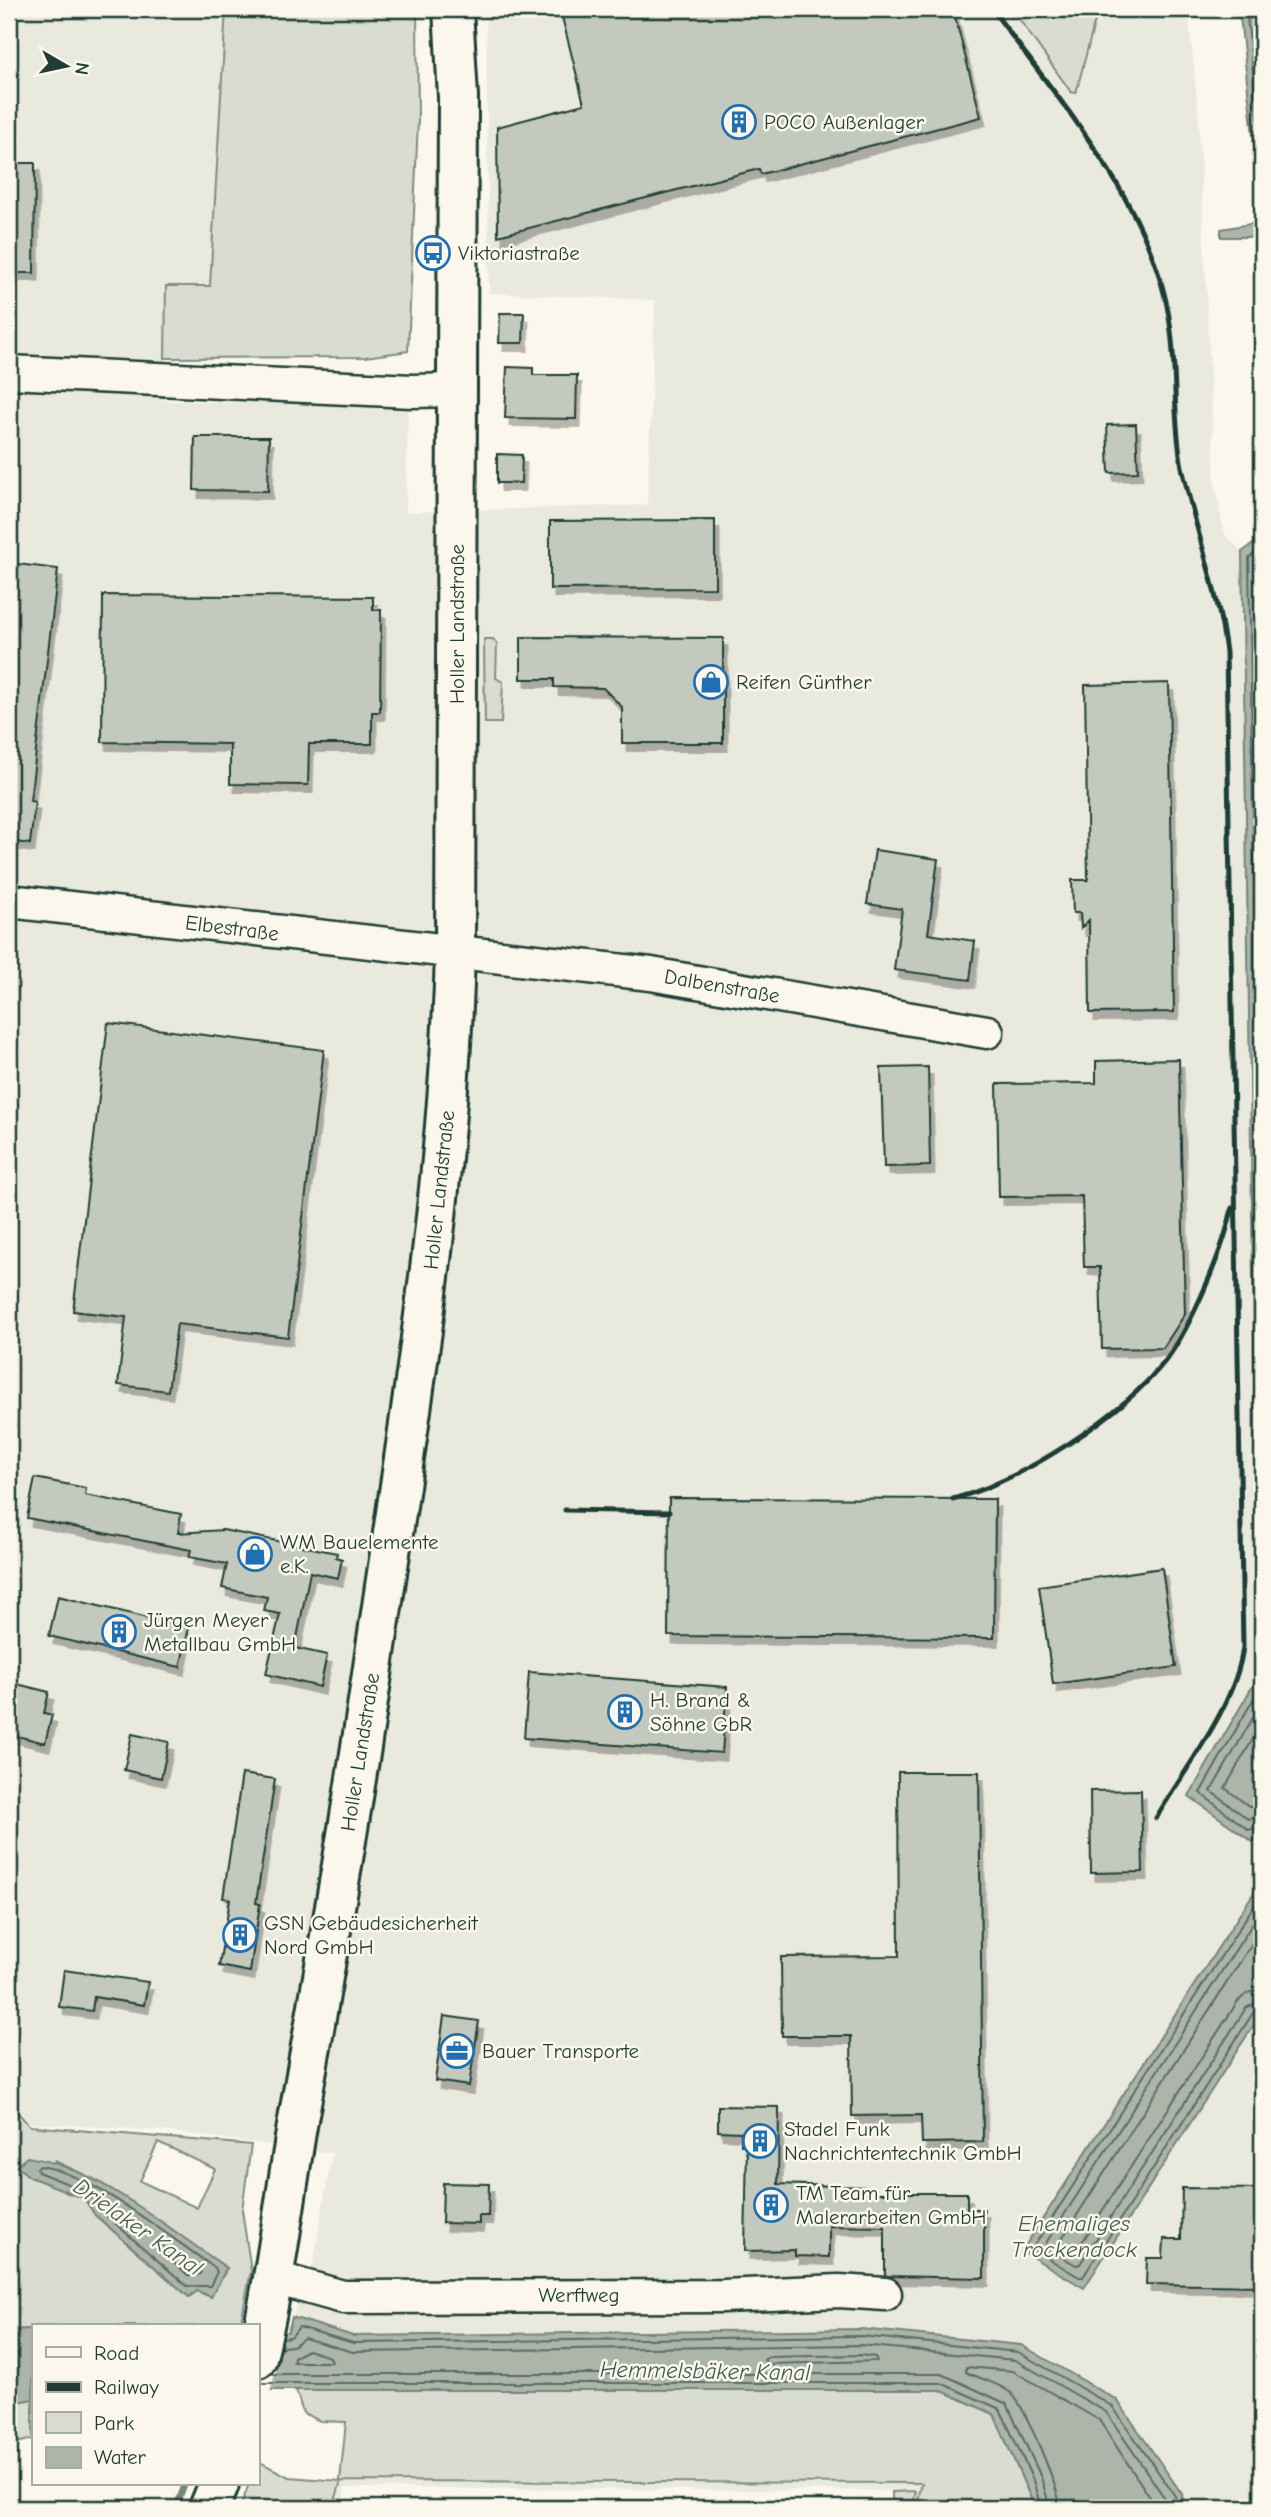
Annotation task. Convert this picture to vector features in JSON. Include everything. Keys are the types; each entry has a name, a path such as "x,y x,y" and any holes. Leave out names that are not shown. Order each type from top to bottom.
{"main road":[{"name":"Holler Landstraße","path":"261,2340 275,2278 296,2130 363,1743 444,1158 452,1056 455,953 458,97 453,9"},
{"path":"209,2508 218,2486"}],"street":[{"path":"9,372 458,390"},
{"name":"Elbestraße","path":"9,901 455,953"},
{"name":"Dalbenstraße","path":"455,953 514,956 651,974 987,1032"},
{"name":"Werftweg","path":"275,2278 344,2297 723,2296 839,2291 885,2294"}],"shaded area":[{"path":"9,9 226,9 210,286 166,286 165,401 408,404 406,512 647,505 655,300 489,293 486,9 1188,9 1198,109 1215,483 1224,533 1242,552 1259,1675 1189,1796 1253,1841 1262,1828 1262,1880 1259,1885 1262,1888 1262,2508 1184,2508 1182,2494 861,2329 353,2336 292,2317 313,2264 332,2153 164,2131 31,2123 9,2100","holes":["497,644 496,678 485,723"]},
{"path":"340,2481 922,2483 916,2508 912,2508 915,2491 345,2488 341,2508 333,2508"}],"green space":[{"path":"226,9 417,9 418,120 408,351 365,357 165,358 166,286 210,286"},
{"path":"1012,9 1098,9 1076,93 1071,92"},
{"path":"484,639 493,639 497,644 496,678 503,682 501,723 485,723"},
{"path":"9,2103 30,2126 251,2145 242,2210 251,2271 240,2324 32,2324 32,2329 9,2330","holes":["158,2142 215,2169 197,2208 140,2181","55,2161 98,2181 227,2268 211,2297 197,2291 189,2297 95,2215 84,2198 64,2192"]},
{"path":"296,2390 940,2390 994,2414 1035,2508 916,2508 922,2483 341,2481 333,2508 240,2508 248,2486 259,2486 259,2462 289,2477 340,2481 346,2422 320,2421 303,2413"},
{"path":"32,2399 32,2439 9,2445 9,2404"},
{"path":"916,2491 912,2508 892,2508 892,2492"}],"water":[{"path":"1223,9 1262,9 1262,217 1240,17"},
{"path":"1262,222 1262,237 1221,237 1221,229"},
{"path":"1262,538 1262,1828 1253,1842 1189,1796 1259,1675 1242,552"},
{"name":"Ehemaliges Trockendock","path":"1262,1880 1262,2012 1084,2288 1022,2251"},
{"name":"Drielaker Kanal","path":"27,2157 54,2163 106,2186 227,2268 211,2297 197,2291 189,2297 95,2215 84,2198 30,2177 16,2166"},
{"name":"Hemmelsbäker Kanal","path":"292,2317 353,2336 861,2329 1021,2345 1117,2400 1182,2494 1184,2508 1035,2508 994,2414 940,2390 259,2390 259,2330 288,2332"},
{"path":"32,2329 32,2399 9,2404 9,2330"}],"pier":[{"path":"259,2327 287,2327 270,2393 259,2393"}],"building":[{"name":"POCO Außenlager","path":"560,9 953,9 981,117 761,174 759,169 498,236 497,127 584,104"},
{"path":"9,163 35,163 34,273 9,273"},
{"path":"500,313 524,313 523,343 499,343"},
{"path":"507,367 533,368 533,375 577,375 576,419 505,418"},
{"path":"1136,424 1138,472 1109,473 1107,425"},
{"path":"195,437 269,437 268,491 194,490"},
{"path":"497,454 522,455 521,483 497,483"},
{"path":"715,520 715,588 550,589 550,521"},
{"path":"9,563 58,569 30,801 35,802 30,844 9,841"},
{"path":"103,595 373,597 373,610 381,610 380,712 372,712 372,744 309,744 308,785 230,784 230,744 102,742"},
{"path":"521,637 723,638 723,743 622,743 622,707 603,688 554,687 554,679 521,679"},
{"path":"1169,683 1174,1012 1090,1013 1089,920 1081,928 1080,913 1073,913 1072,880 1088,880 1085,685"},
{"path":"875,850 938,859 928,934 975,941 970,980 894,970 902,909 867,904"},
{"path":"108,1023 324,1050 288,1337 177,1324 168,1391 118,1385 126,1317 73,1311"},
{"path":"1179,1059 1185,1314 1163,1348 1102,1349 1100,1267 1084,1267 1082,1196 999,1197 997,1084 1096,1083 1096,1061"},
{"path":"928,1067 930,1166 884,1167 881,1068"},
{"path":"35,1478 86,1488 85,1495 181,1514 178,1533 223,1530 337,1553 336,1557 342,1559 338,1578 310,1572 295,1648 327,1655 320,1687 266,1674 280,1614 264,1611 267,1597 222,1588 227,1564 189,1557 191,1550 27,1518"},
{"path":"669,1498 995,1499 994,1638 668,1636"},
{"path":"1162,1568 1176,1667 1053,1684 1039,1586"},
{"name":"Jürgen Meyer Metallbau GmbH","path":"58,1596 189,1628 180,1667 49,1636"},
{"name":"H. Brand & Söhne GbR","path":"529,1672 727,1687 722,1753 524,1738"},
{"path":"9,1682 49,1692 44,1713 52,1715 45,1743 9,1734"},
{"path":"132,1734 169,1742 161,1778 124,1770"},
{"path":"898,1772 979,1772 983,2142 922,2143 921,2115 852,2116 851,2036 782,2036 781,1957 899,1956"},
{"path":"242,1774 275,1779 256,1903 260,1904 250,1972 219,1966 230,1899 223,1898"},
{"path":"1141,1790 1143,1872 1091,1873 1090,1791"},
{"path":"64,1970 148,1982 144,2005 94,1997 92,2011 59,2007"},
{"name":"Bauer Transporte","path":"444,2016 479,2021 469,2086 435,2081"},
{"path":"718,2106 779,2107 778,2184 867,2187 867,2193 967,2193 967,2209 984,2209 984,2278 885,2276 885,2227 829,2226 829,2257 795,2256 795,2250 745,2251 747,2145 741,2145 741,2132 718,2131"},
{"path":"443,2183 489,2184 488,2216 479,2216 479,2224 442,2223"},
{"path":"1182,2188 1262,2189 1262,2286 1146,2284 1147,2258 1163,2258 1164,2239 1181,2239"}],"waterway":[{"path":"176,2508 184,2486"}],"railway":[{"path":"992,9 1092,144 1135,216 1151,254 1169,314 1182,467 1218,605 1226,652 1243,1647 1231,1691 1220,1713 1156,1818"},
{"path":"953,1499 1009,1478 1039,1462 1097,1424 1147,1381 1176,1346 1196,1308 1222,1244 1232,1208"},
{"path":"565,1510 669,1512"}],"place":[{"name":"POCO Außenlager","path":"739,122"},
{"name":"Viktoriastraße","path":"433,253"},
{"name":"Reifen Günther","path":"711,682"},
{"name":"WM Bauelemente e.K.","path":"255,1554"},
{"name":"Jürgen Meyer Metallbau GmbH","path":"119,1632"},
{"name":"H. Brand & Söhne GbR","path":"625,1712"},
{"name":"GSN Gebäudesicherheit Nord GmbH","path":"240,1935"},
{"name":"Bauer Transporte","path":"457,2051"},
{"name":"Stadel Funk Nachrichtentechnik GmbH","path":"760,2141"},
{"name":"TM Team für Malerarbeiten GmbH","path":"771,2205"}]}
